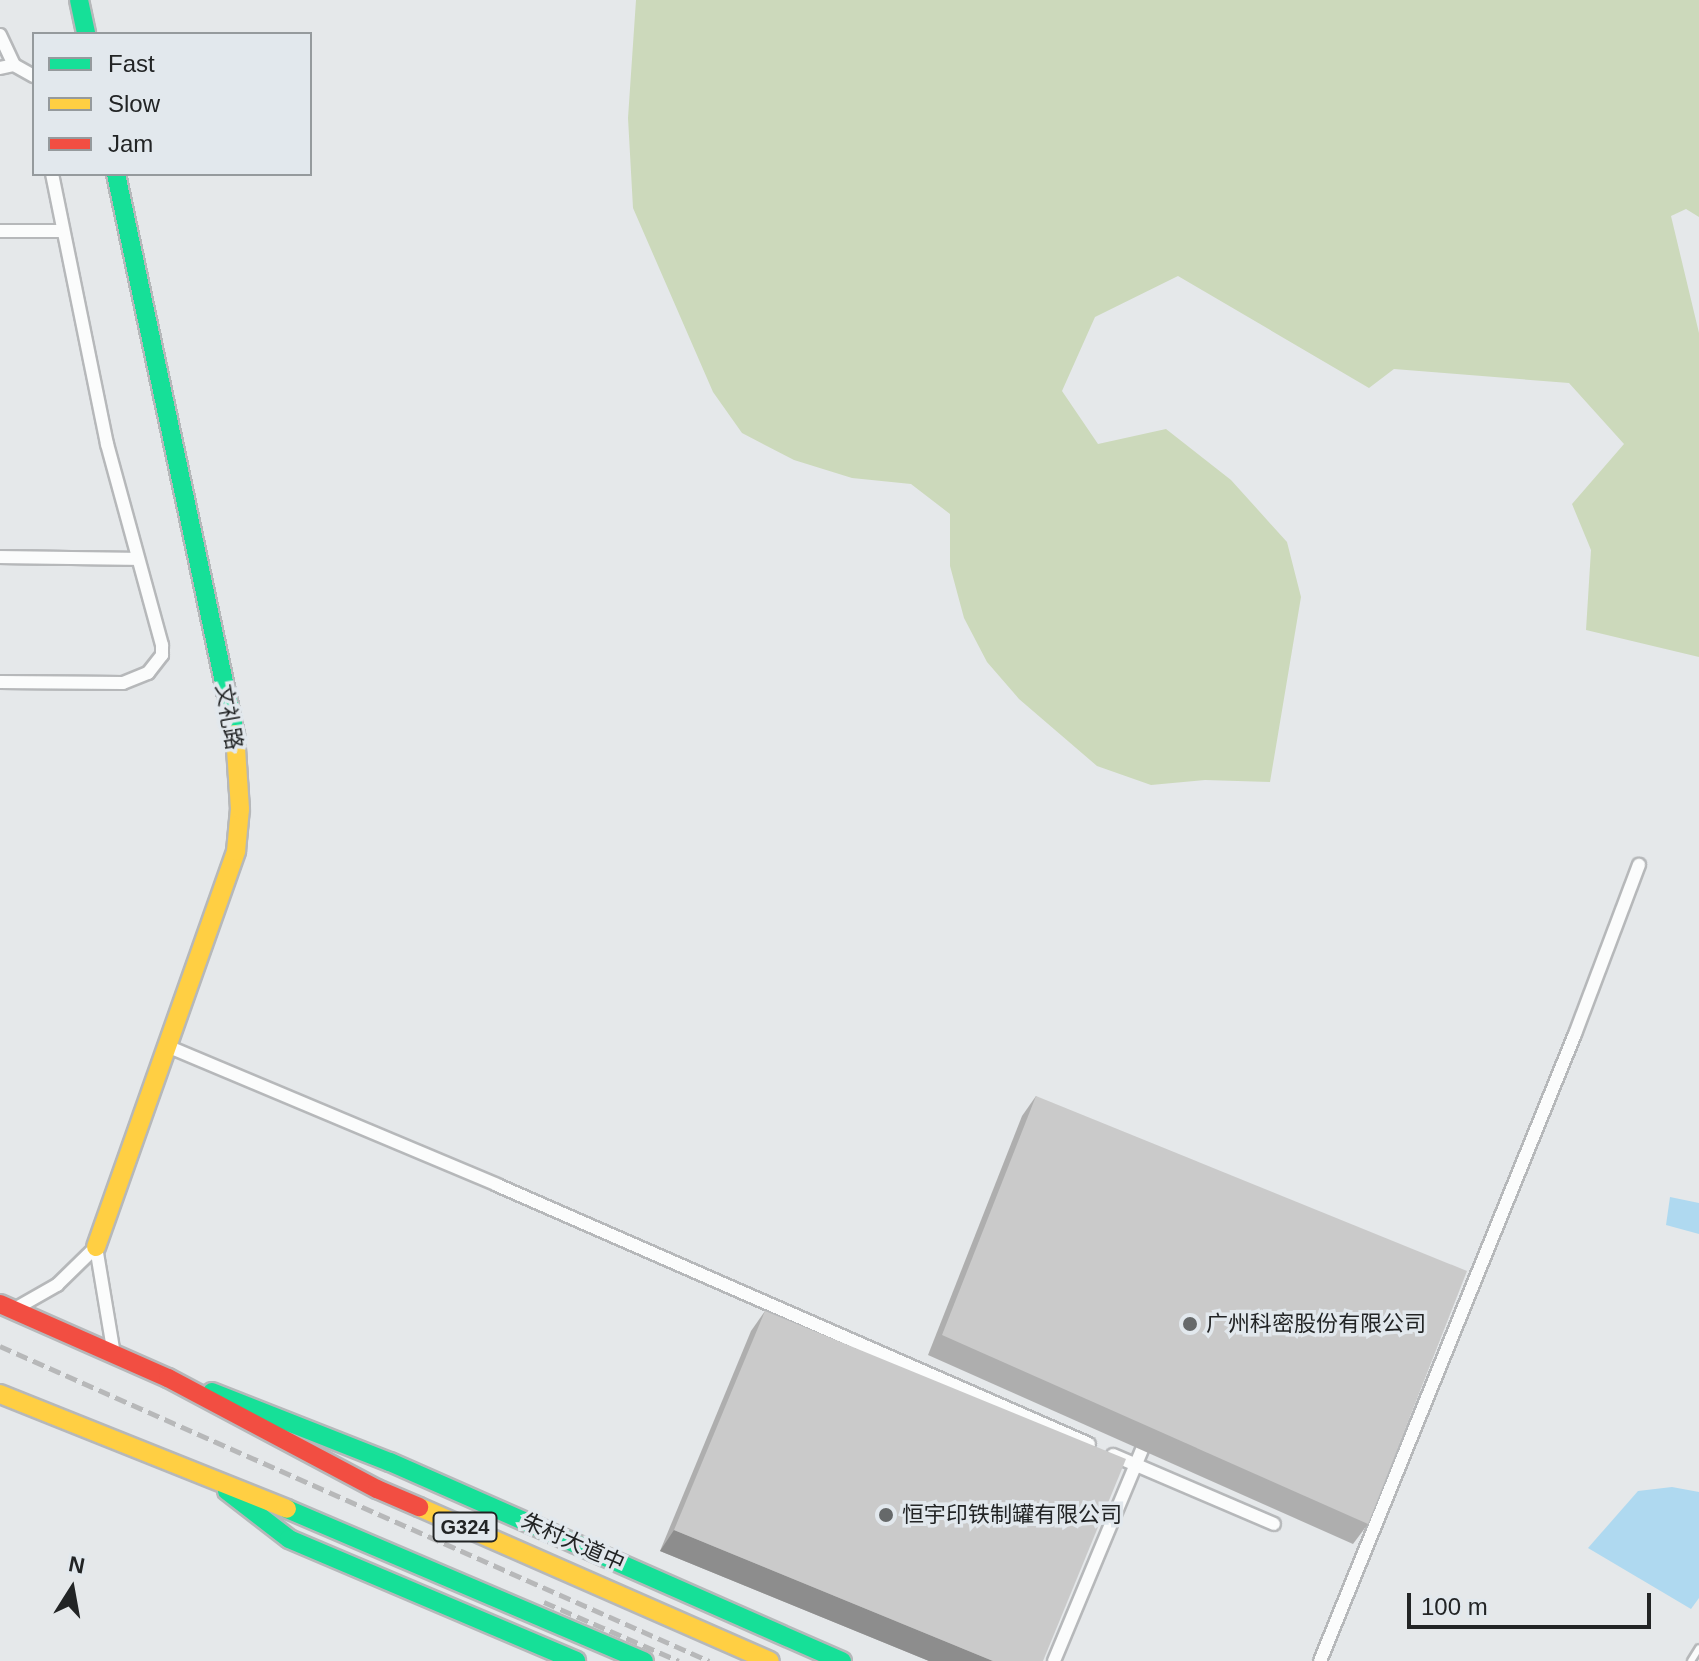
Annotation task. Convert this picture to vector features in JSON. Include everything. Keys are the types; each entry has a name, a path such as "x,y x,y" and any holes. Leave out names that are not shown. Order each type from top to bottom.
{"main road":[{"path":"79,0 86,32"},
{"name":"文礼路","path":"96,1247 236,851 240,809 235,736 116,176"},
{"name":"朱村大道中","path":"6,1307 168,1378 377,1489 770,1661"},
{"name":"朱村大道中","path":"168,1378 246,1403 390,1462 842,1661"},
{"name":"G324","path":"0,1394 371,1543 644,1661"},
{"path":"219,1484 289,1539 576,1661"}],"street":[{"path":"0,35 14,65 32,75"},
{"path":"0,68 14,65"},
{"path":"0,682 123,683 148,673 162,655 162,645 107,444 52,176"},
{"path":"0,231 62,231"},
{"path":"0,557 138,559"},
{"path":"1320,1661 1575,1034 1639,865"},
{"path":"167,1046 470,1173 1274,1524"},
{"path":"6,1307 57,1285 96,1247"},
{"path":"96,1247 114,1354"},
{"path":"1054,1661 1152,1424"}],"lane":[{"path":"360,1569 371,1543"},
{"path":"440,1603 452,1578"},
{"path":"540,1646 552,1621"},
{"path":"1691,1661 1699,1648"}],"green space":[{"path":"636,0 1699,0 1699,217 1686,209 1671,216 1699,333 1699,657 1586,630 1591,550 1572,504 1624,444 1569,383 1394,369 1369,388 1178,276 1095,317 1062,391 1098,444 1166,429 1231,480 1287,542 1301,597 1270,782 1205,780 1151,785 1097,766 1019,699 987,662 964,618 950,566 950,514 911,484 852,478 794,460 742,433 713,392 633,208 628,118"}],"water":[{"path":"1670,1197 1699,1203 1699,1234 1666,1225"},
{"path":"1672,1487 1699,1492 1699,1598 1691,1609 1588,1548 1638,1491"}],"building":[{"name":"广州科密股份有限公司","path":"1036,1096 1467,1271 1368,1524 942,1335"},
{"name":"恒宇印铁制罐有限公司","path":"765,1311 1126,1459 1043,1661 993,1661 674,1530"}],"railway":[{"path":"0,1346 709,1661"},
{"path":"544,1602 679,1661"}],"traffic: fast":[{"path":"79,0 86,32"},
{"path":"116,176 235,734"},
{"path":"212,1392 390,1462 842,1661"},
{"path":"227,1491 289,1539 576,1661"},
{"path":"287,1509 644,1661"}],"traffic: slow":[{"path":"96,1247 236,851 240,809 235,734"},
{"path":"0,1394 287,1509"},
{"path":"419,1507 770,1661"}],"traffic: jam":[{"path":"0,1304 168,1378 377,1489 419,1507"}],"place":[{"name":"广州科密股份有限公司","path":"1190,1324"},
{"name":"恒宇印铁制罐有限公司","path":"886,1515"}]}
